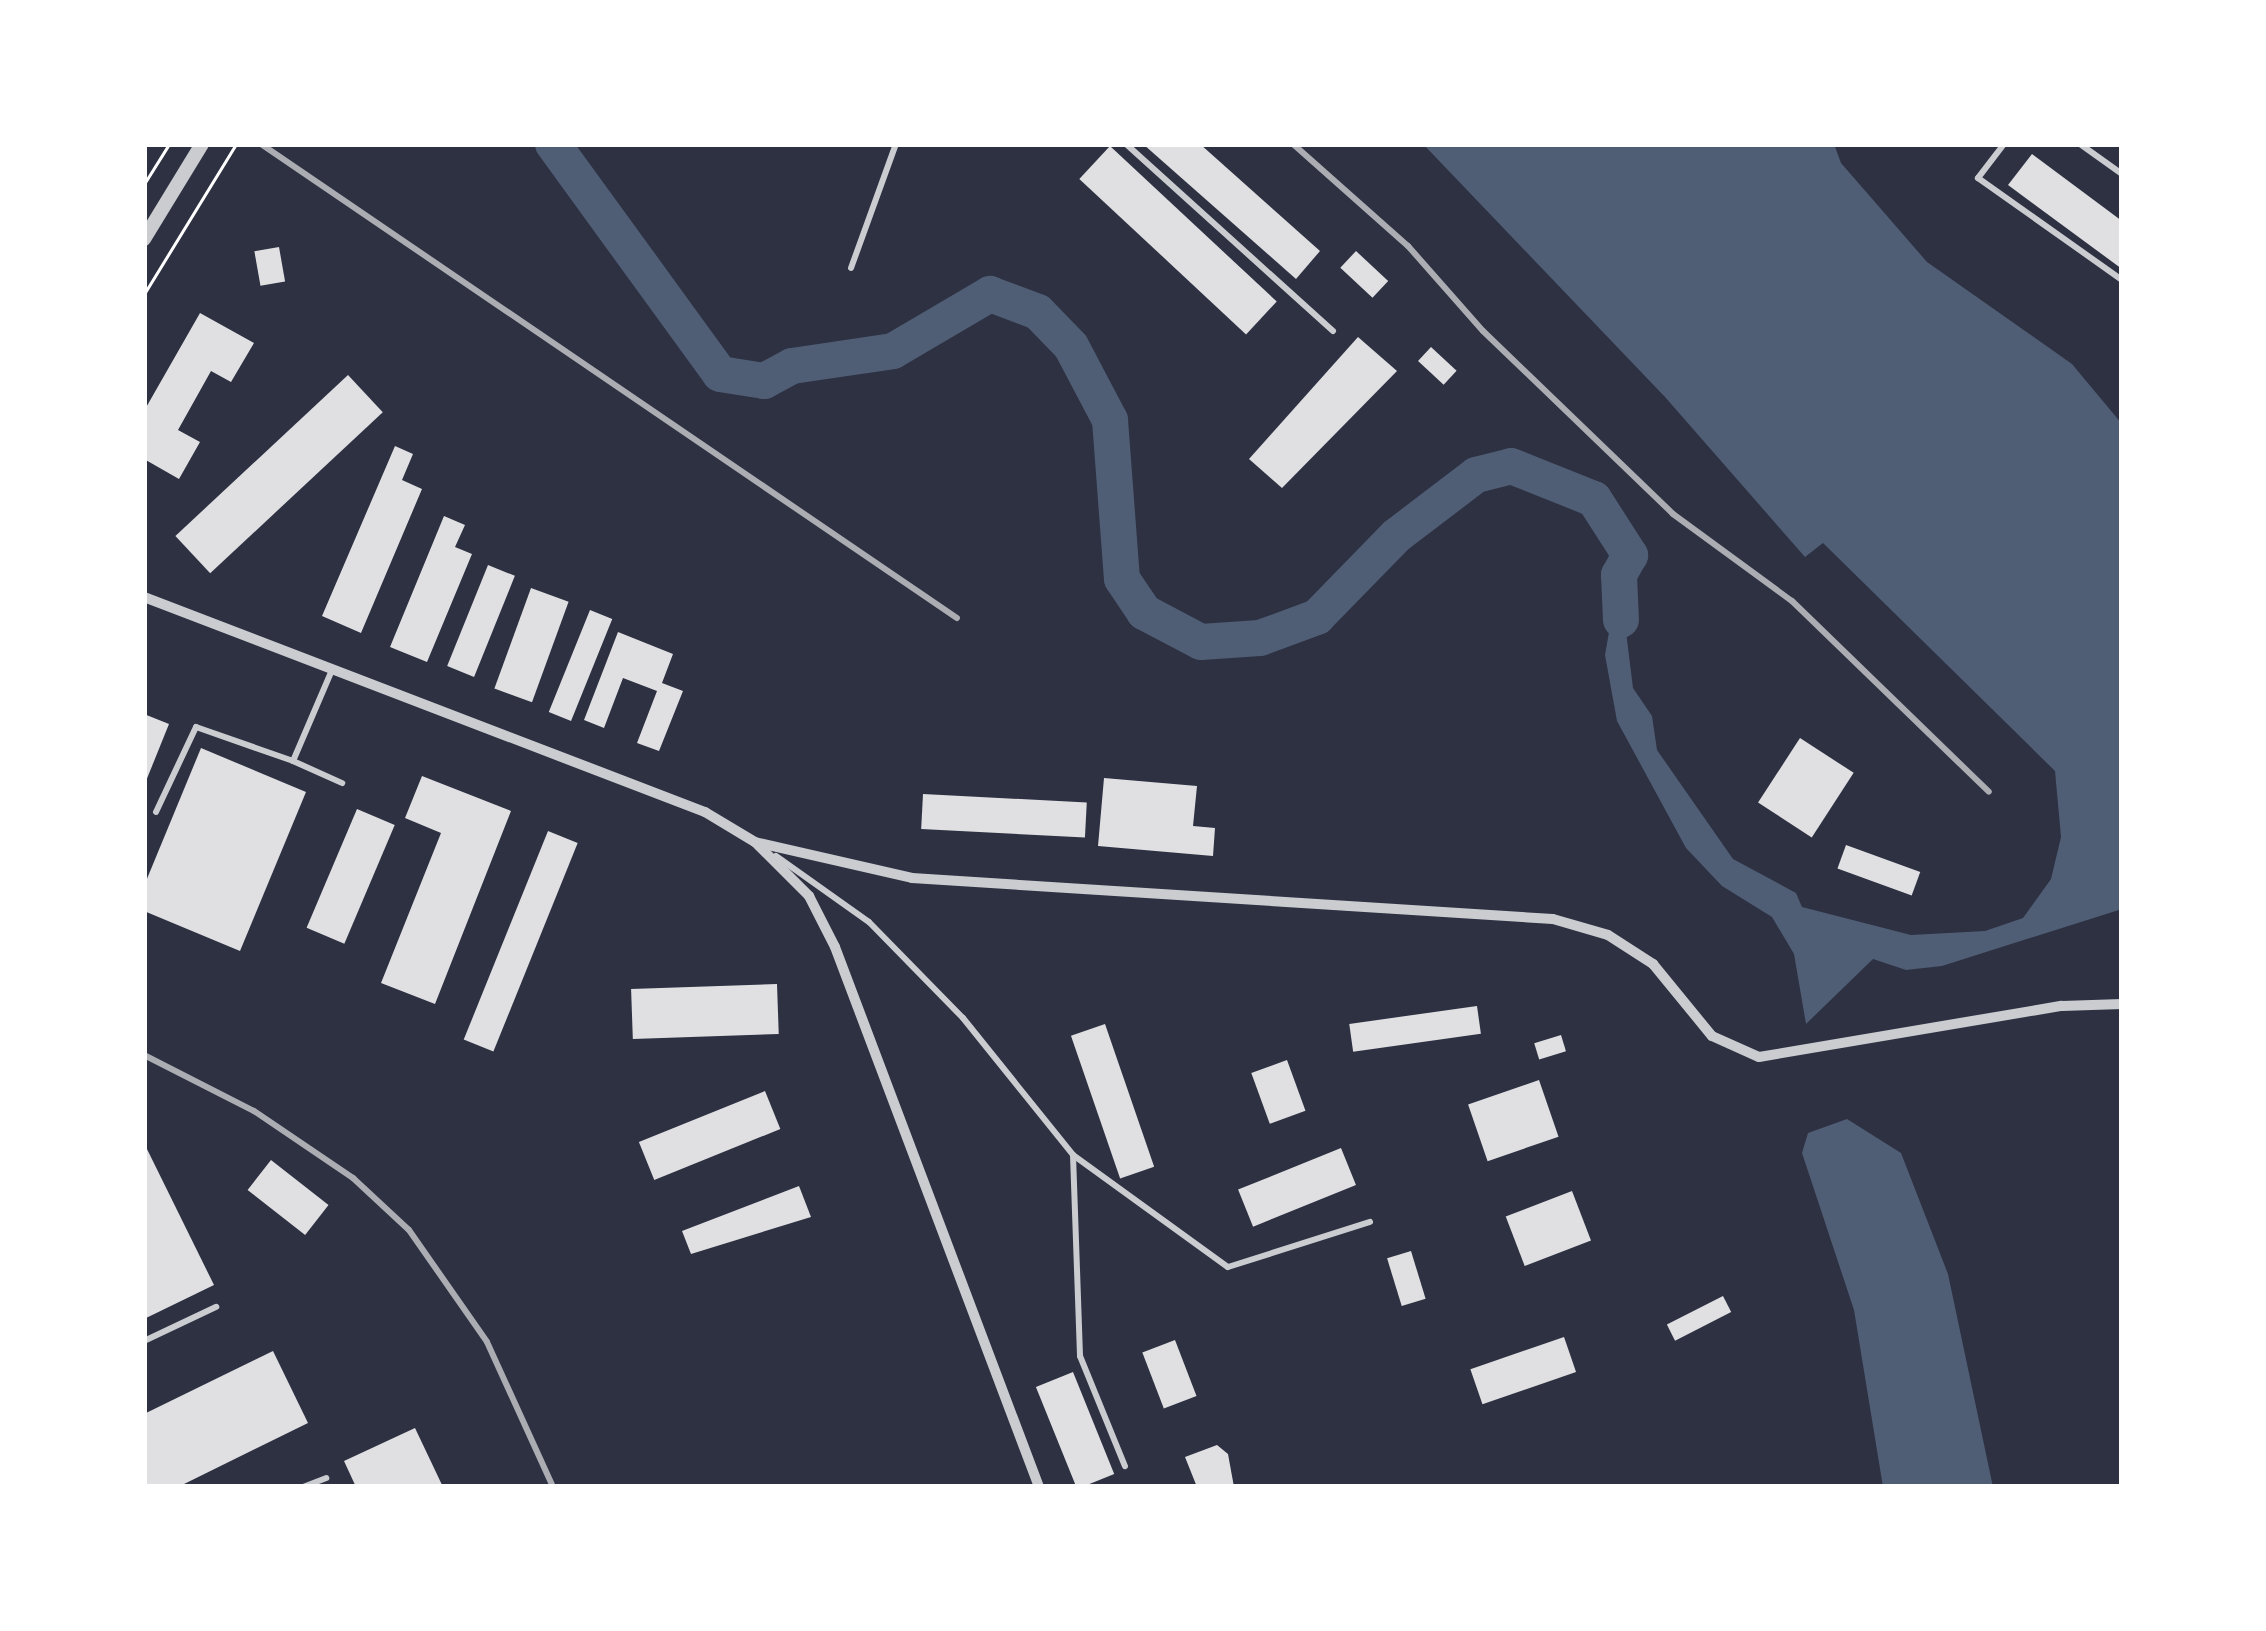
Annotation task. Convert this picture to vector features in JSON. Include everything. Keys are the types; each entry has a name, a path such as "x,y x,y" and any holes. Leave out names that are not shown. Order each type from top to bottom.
{"street":[{"path":"144,239 202,144"},
{"path":"144,597 705,812 755,842 809,896 835,947 1039,1487"},
{"path":"755,842 912,878 1553,919 1608,935 1653,964 1712,1036 1759,1057 2062,1006 2122,1004"}],"lane":[{"path":"851,268 896,144"},
{"path":"1126,144 1333,332"},
{"path":"2004,144 1978,178 2122,280"},
{"path":"2080,144 2122,174"},
{"path":"293,761 332,670"},
{"path":"156,812 196,727 342,783"},
{"path":"755,842 869,922 962,1018 1073,1155 1228,1267 1370,1222"},
{"path":"1073,1155 1080,1356 1125,1466"},
{"path":"144,1341 216,1307"},
{"path":"303,1487 326,1478"}],"path":[{"path":"144,184 169,144"},
{"path":"144,294 236,144"}],"water":[{"path":"1423,144 1834,144 1841,163 1927,262 2072,364 2122,424 2122,909 1942,966 1906,970 1873,959 1806,1024 1794,954 1772,917 1722,886 1686,848 1617,721 1605,655 1619,575 1633,688 1652,716 1657,750 1733,859 1796,893 1802,907 1911,935 1985,931 2023,918 2051,879 2061,837 2055,771 1823,543 1805,557 1665,397"},
{"path":"1847,1119 1901,1153 1948,1274 1993,1487 1883,1487 1854,1310 1802,1153 1808,1133"}],"building":[{"path":"1143,144 1200,144 1320,251 1296,279"},
{"path":"1110,146 1277,301 1246,334 1079,179"},
{"path":"2032,154 2122,221 2122,269 2008,185"},
{"path":"279,247 285,281 260,286 254,251"},
{"path":"1356,251 1388,281 1372,298 1340,268"},
{"path":"200,313 254,343 231,382 211,371 178,430 200,442 179,479 144,459 144,411"},
{"path":"1358,337 1397,371 1282,488 1249,459"},
{"path":"1431,347 1457,371 1444,385 1418,361"},
{"path":"348,375 383,412 210,573 175,536"},
{"path":"395,446 413,454 402,480 422,489 361,633 322,616"},
{"path":"444,516 465,525 455,547 472,554 427,662 390,647"},
{"path":"488,565 515,576 474,677 447,666"},
{"path":"531,588 569,602 532,702 494,689"},
{"path":"590,610 612,619 571,721 549,712"},
{"path":"618,632 673,654 662,683 683,691 659,751 637,743 657,691 623,678 604,728 584,720"},
{"path":"144,714 169,724 144,786"},
{"path":"1800,738 1854,773 1812,837 1758,803"},
{"path":"201,748 306,792 240,951 144,911 144,886"},
{"path":"422,776 511,811 435,1004 381,983 441,833 405,818"},
{"path":"1104,778 1197,786 1193,826 1215,828 1213,856 1098,846"},
{"path":"923,794 1087,803 1085,838 921,829"},
{"path":"357,809 395,825 344,944 307,928"},
{"path":"548,831 578,843 493,1052 464,1040"},
{"path":"1846,845 1920,872 1912,896 1837,868"},
{"path":"777,984 779,1034 633,1039 631,989"},
{"path":"1477,1006 1481,1034 1353,1052 1349,1024"},
{"path":"1105,1024 1154,1167 1120,1178 1071,1036"},
{"path":"1561,1035 1566,1051 1539,1059 1534,1043"},
{"path":"1287,1060 1305,1111 1270,1124 1251,1073"},
{"path":"1539,1080 1559,1137 1488,1161 1468,1104"},
{"path":"765,1091 780,1129 654,1180 639,1142"},
{"path":"144,1143 214,1285 144,1319"},
{"path":"1341,1148 1356,1185 1253,1227 1238,1190"},
{"path":"271,1160 329,1205 305,1235 248,1190"},
{"path":"799,1186 811,1217 691,1254 682,1231"},
{"path":"1572,1191 1591,1240 1525,1266 1506,1216"},
{"path":"1411,1251 1426,1299 1402,1306 1387,1258"},
{"path":"1723,1296 1731,1312 1675,1341 1667,1325"},
{"path":"1564,1337 1576,1372 1482,1404 1470,1369"},
{"path":"1175,1340 1197,1396 1164,1409 1142,1353"},
{"path":"273,1351 308,1423 178,1487 144,1487 144,1414"},
{"path":"1073,1372 1114,1474 1076,1487 1036,1387"},
{"path":"415,1428 443,1487 356,1487 344,1461"},
{"path":"1217,1445 1228,1454 1234,1487 1197,1487 1185,1457"}],"waterway":[{"path":"553,144 720,374 764,381 792,366 893,351 990,294 1038,312 1071,346 1110,420 1122,579 1144,612 1201,642 1260,638 1317,617 1396,536 1476,475 1511,466 1594,499 1630,555 1619,575 1621,620"}],"railway":[{"path":"261,144 957,618"},
{"path":"1293,144 1408,246 1483,331 1673,514 1792,601 1989,792"},
{"path":"144,1055 254,1111 353,1178 409,1230 487,1342 553,1487"}]}
